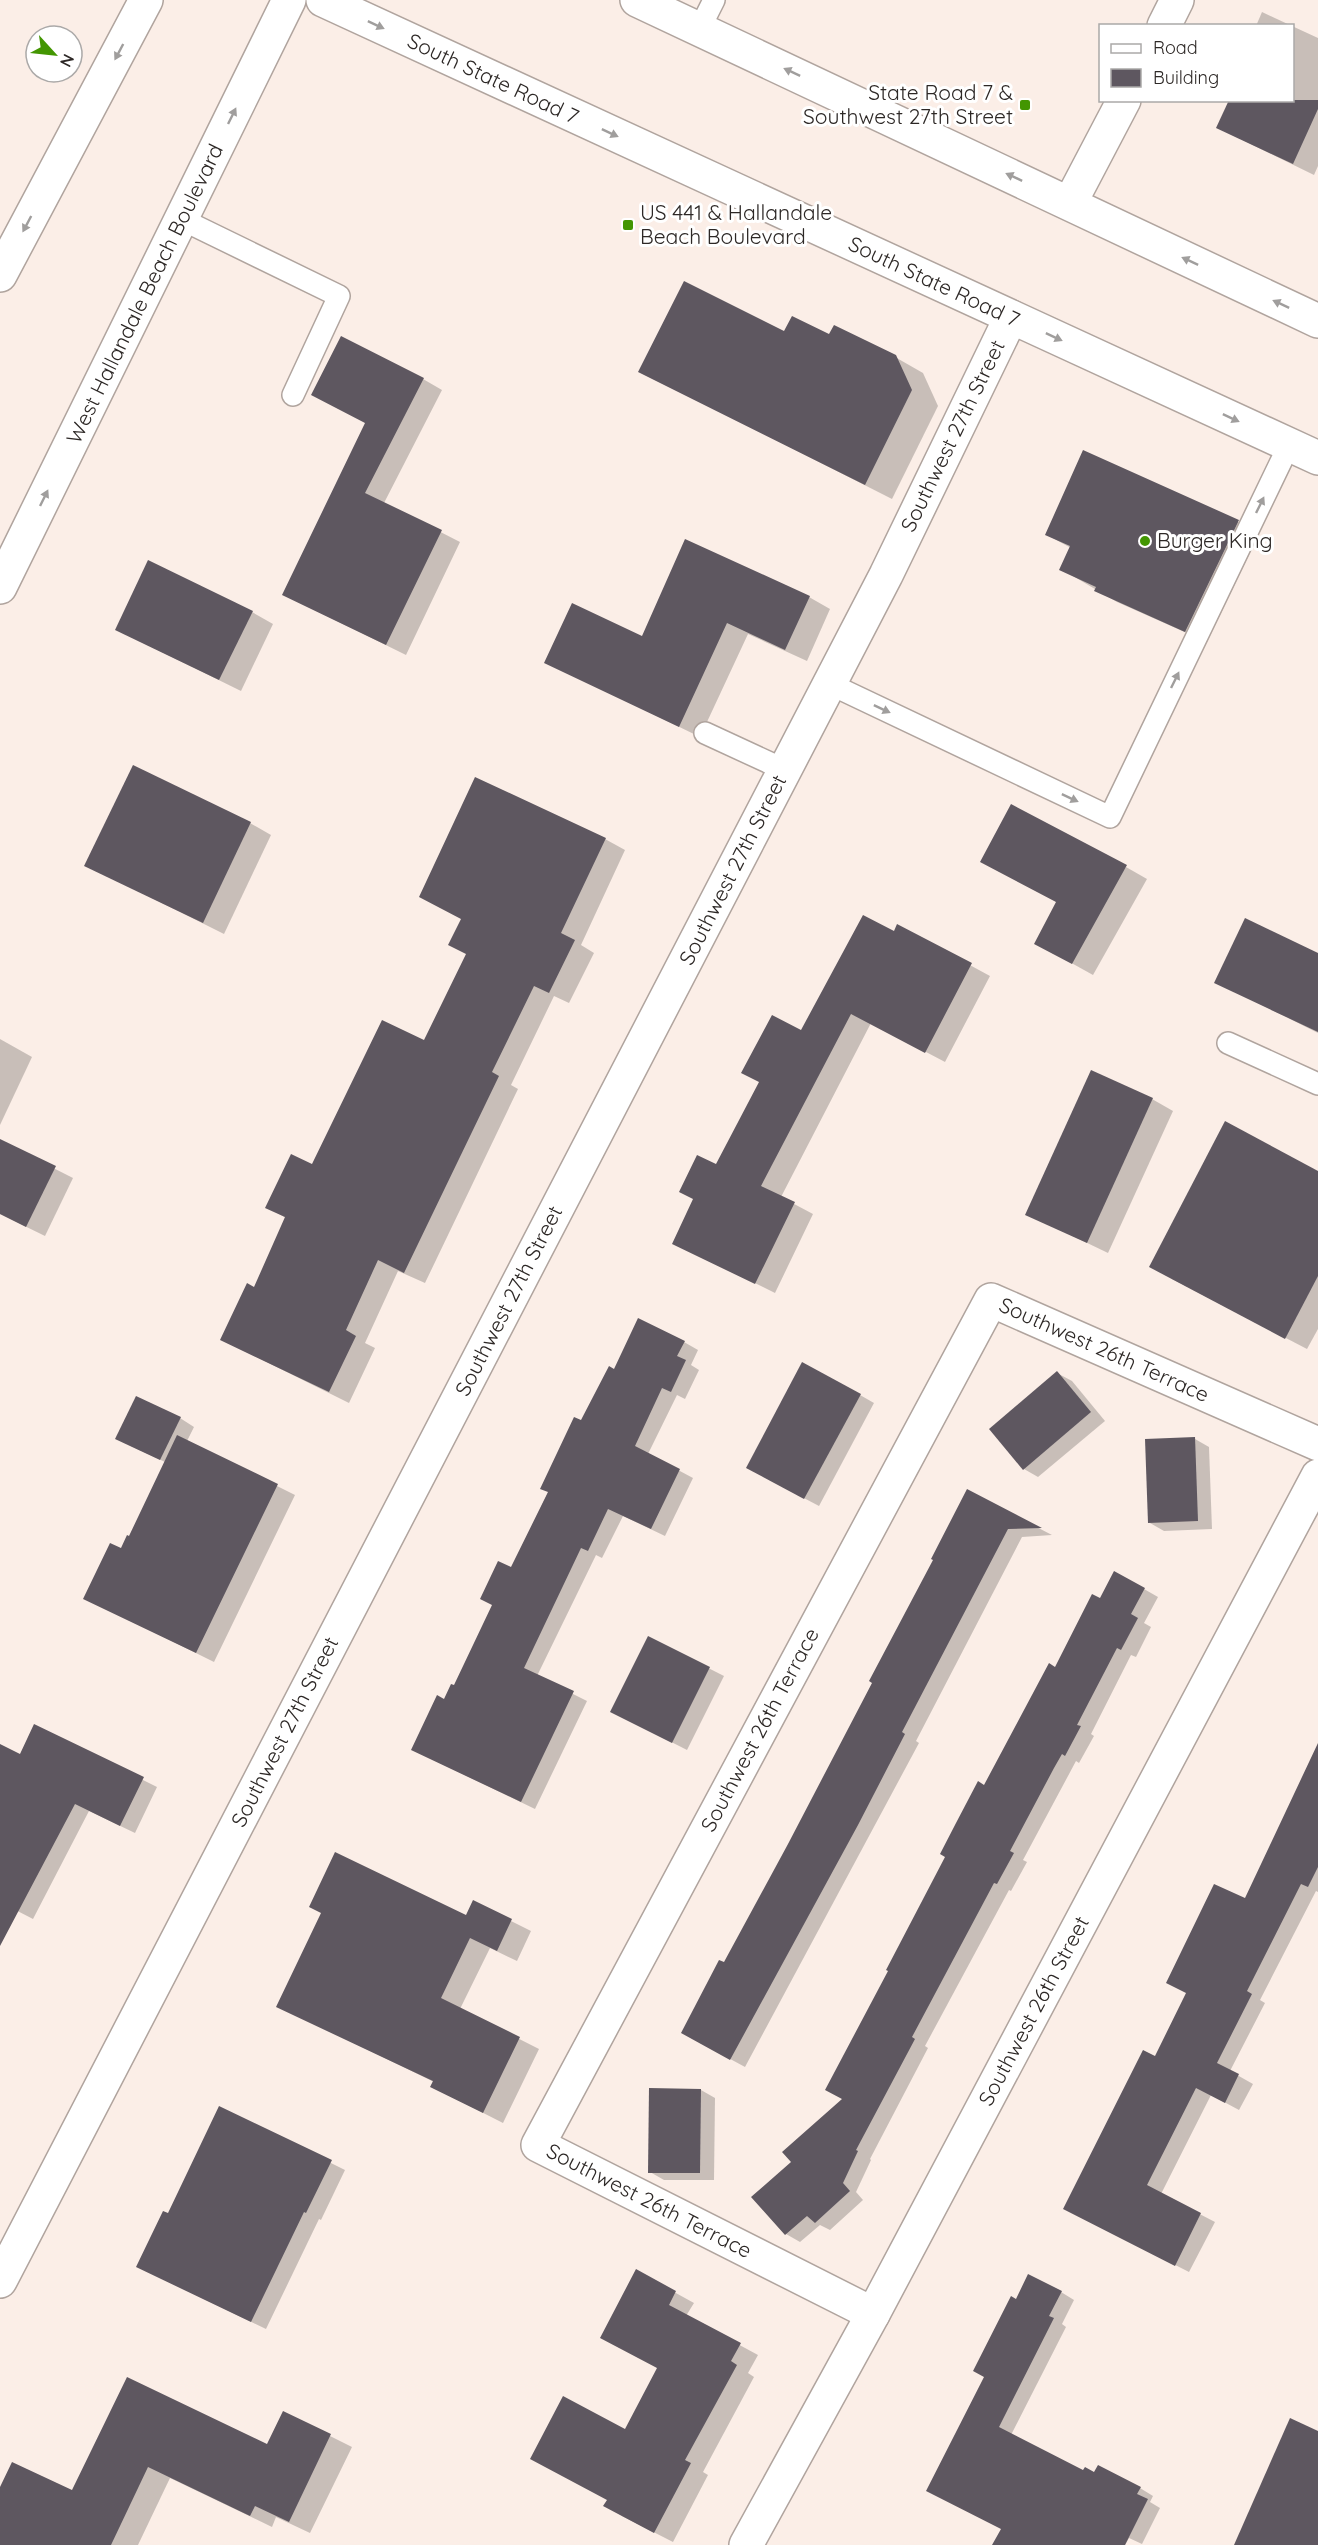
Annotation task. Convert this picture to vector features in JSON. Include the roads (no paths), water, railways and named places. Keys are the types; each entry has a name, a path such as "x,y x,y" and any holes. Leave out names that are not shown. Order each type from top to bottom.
{"street":[{"path":"0,275 146,0"},
{"name":"West Hallandale Beach Boulevard","path":"0,587 289,0"},
{"name":"South State Road 7","path":"322,0 1304,451"},
{"path":"638,0 707,14 1070,203 1318,321"},
{"path":"1165,24 1177,0"},
{"path":"1070,203 1123,102"},
{"name":"Southwest 27th Street","path":"0,2281 830,684 886,575 1011,317"},
{"name":"Southwest 26th Terrace","path":"873,2314 538,2145 991,1300 1318,1444"},
{"name":"Southwest 26th Street","path":"746,2545 873,2314 1318,1476"}],"lane":[{"path":"182,219 339,296 293,395"},
{"path":"830,684 1110,817 1304,451"},
{"path":"705,733 785,770"},
{"path":"1228,1043 1318,1084"}],"place":[{"name":"State Road 7 & Southwest 27th Street","path":"1025,105"},
{"name":"US 441 & Hallandale Beach Boulevard","path":"628,225"},
{"name":"Burger King","path":"1145,541"}]}
